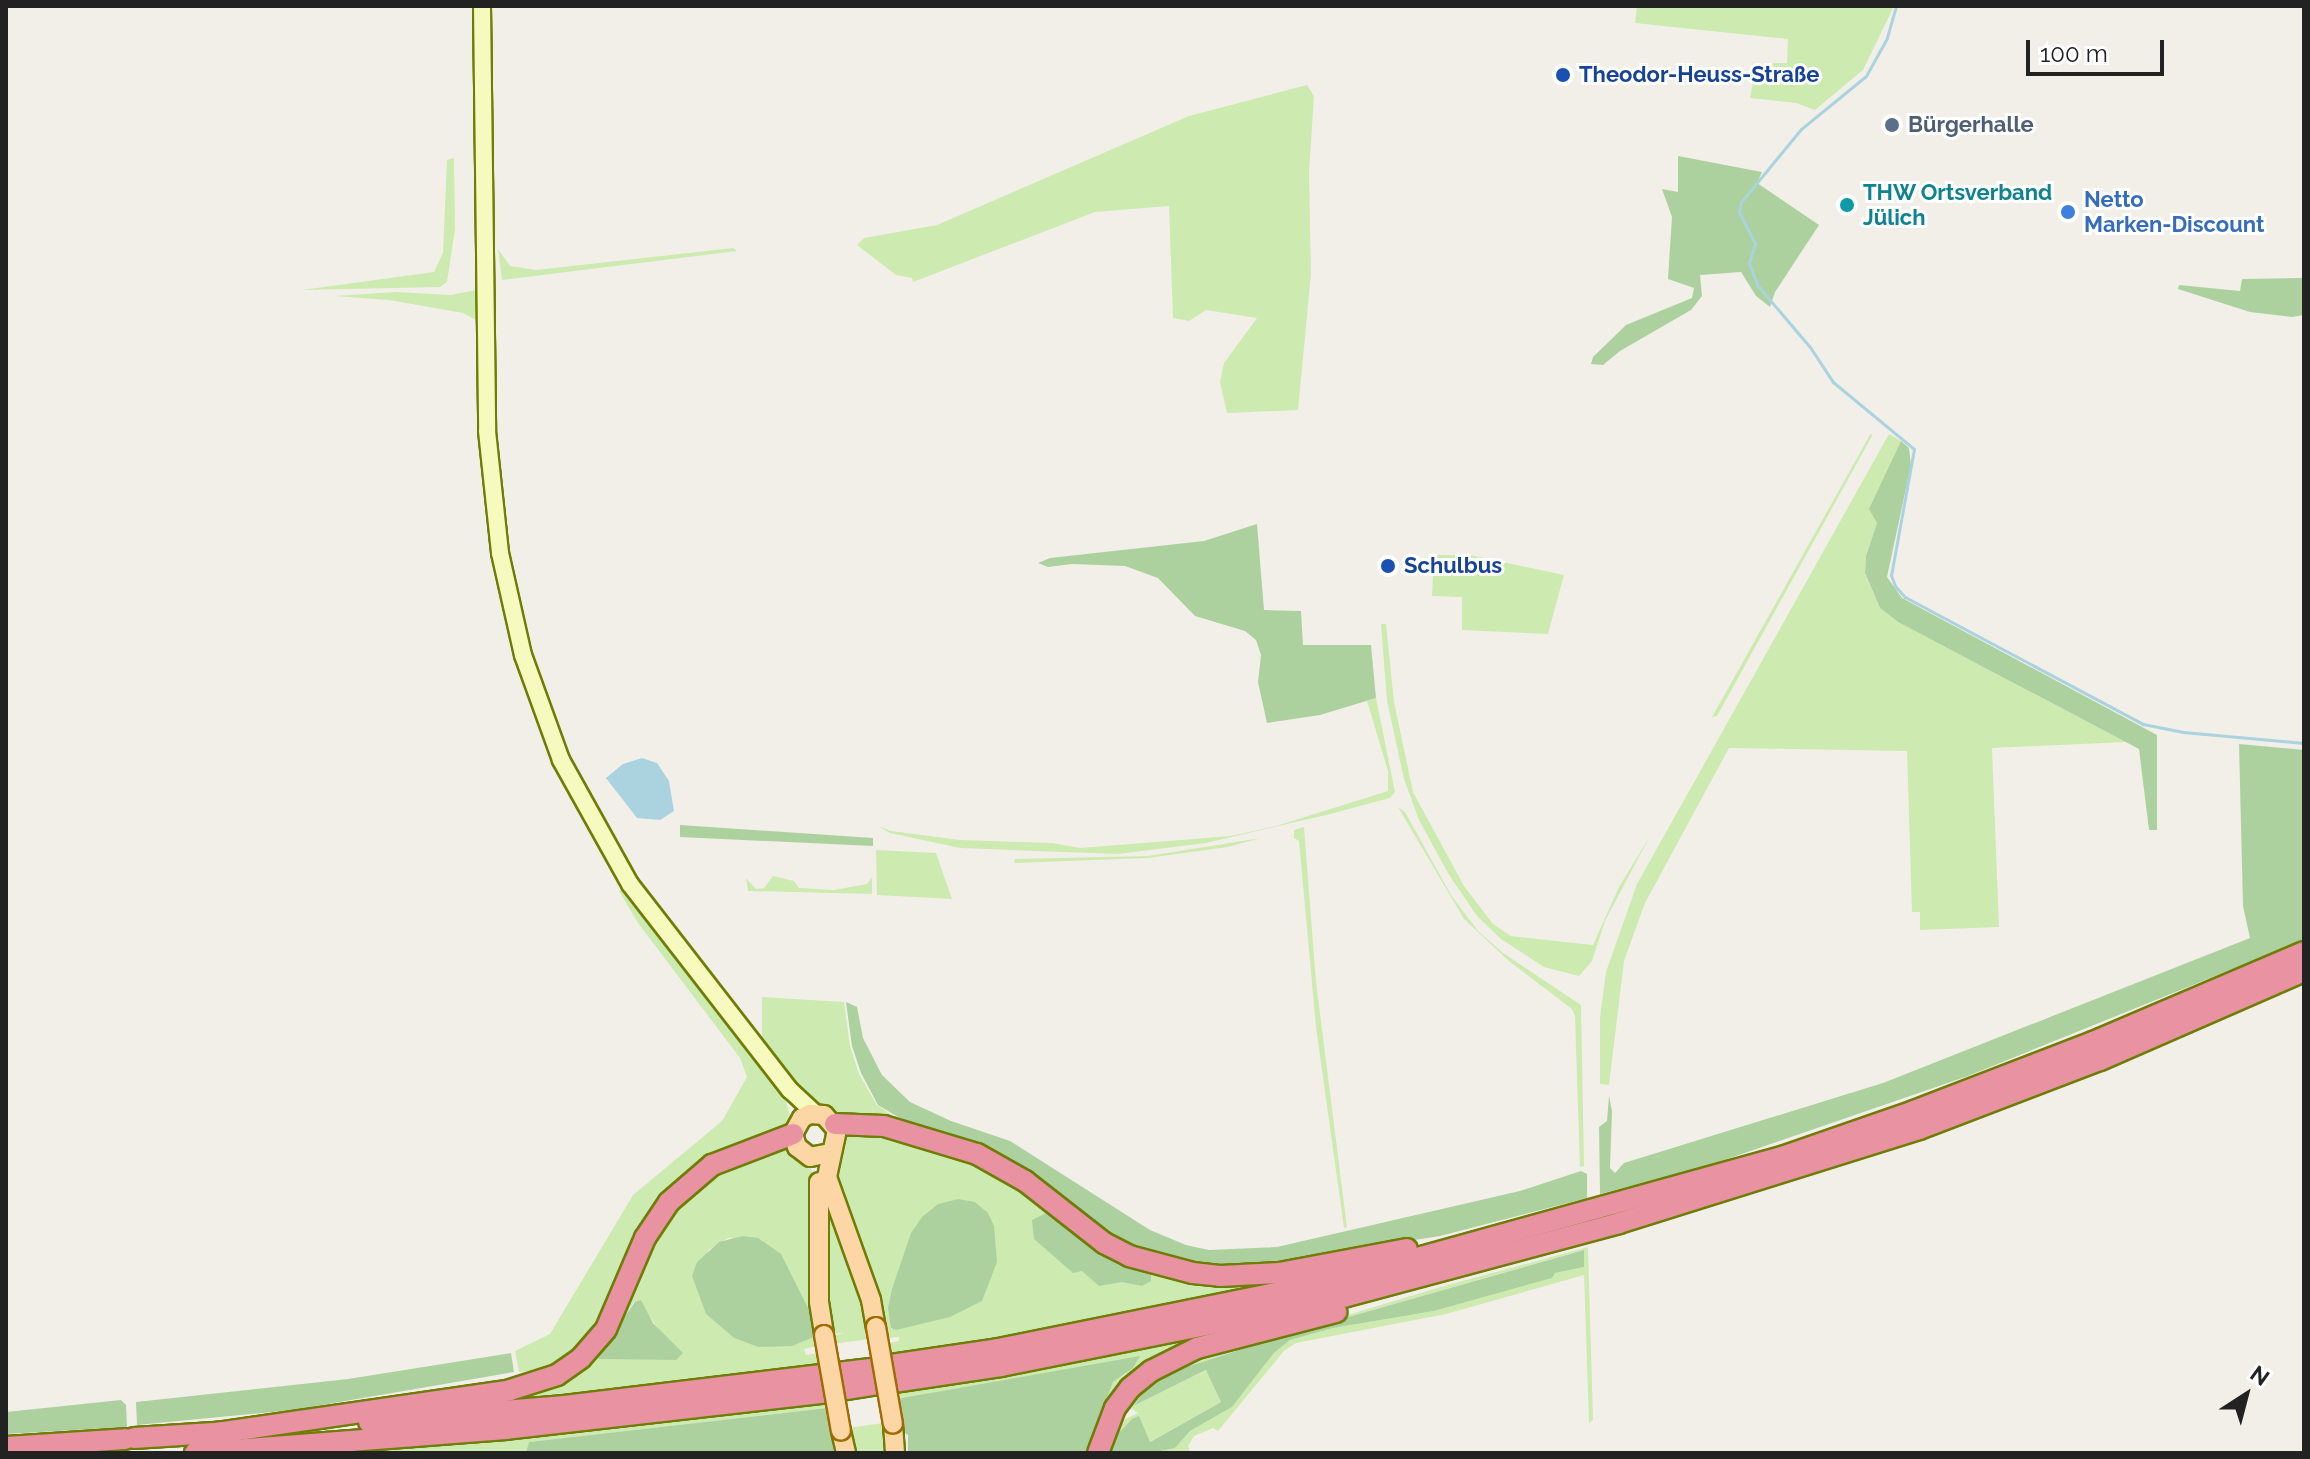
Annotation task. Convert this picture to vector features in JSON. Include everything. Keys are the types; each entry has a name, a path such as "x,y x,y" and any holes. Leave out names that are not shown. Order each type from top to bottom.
{"highway":[{"path":"1618,1214 1914,1111 2093,1042 2304,952"},
{"path":"1098,1453 1121,1399 1144,1376 1197,1348 1340,1311 1582,1224 1919,1129 2100,1060 2304,971"},
{"path":"217,1433 510,1390 557,1375 581,1358 606,1329 645,1238 669,1202 712,1165 802,1123"},
{"path":"835,1124 884,1126 977,1154 1025,1181 1104,1243 1129,1256 1193,1273 1220,1276 1279,1273 1464,1239 1582,1224"},
{"path":"884,1375 1331,1282 1510,1235"},
{"path":"197,1453 506,1429 884,1375 1001,1366 1336,1299 1494,1258"},
{"path":"6,1447 831,1383"}],"main road":[{"path":"482,6 487,431 500,553 523,655 561,760 601,836 661,927 790,1090 802,1123 797,1147 810,1157 821,1189 819,1302 846,1453"},
{"path":"802,1123 824,1115 835,1124 838,1139 830,1153 827,1177 871,1300 893,1424 895,1453"},
{"path":"810,1157 830,1153"}],"green space":[{"path":"1637,6 1894,6 1863,70 1815,110 1796,103 1750,98 1757,63 1787,63 1788,39 1635,23"},
{"path":"1307,85 1314,96 1309,173 1311,274 1298,410 1227,413 1220,382 1224,363 1257,318 1206,310 1189,321 1173,318 1169,206 1095,212 913,282 912,278 896,275 857,245 864,238 937,225 1189,116"},
{"path":"1678,156 1762,172 1757,183 1819,225 1775,292 1770,307 1756,296 1741,272 1700,275 1702,296 1691,310 1620,351 1603,365 1591,364 1593,357 1626,325 1692,298 1694,288 1668,279 1672,217 1662,189 1678,192"},
{"path":"454,158 455,229 447,282 440,287 302,290 434,272 443,253 447,160"},
{"path":"733,248 737,251 502,280 498,249 510,266 536,270"},
{"path":"2304,278 2304,315 2292,317 2250,312 2178,289 2179,285 2240,291 2242,279"},
{"path":"476,290 476,320 463,313 389,300 334,296 396,292 451,295"},
{"path":"1871,433 1717,716 1712,717"},
{"path":"1889,434 1901,441 1870,509 1877,523 1866,556 1865,574 1880,608 1898,622 2126,742 1992,748 1999,927 1920,930 1920,912 1912,912 1907,751 1729,748 1645,903 1624,961 1609,1085 1600,1084 1600,1017 1606,972 1637,884"},
{"path":"1901,441 1909,448 1911,465 1887,577 1902,598 2157,735 2157,830 2149,830 2139,749 1898,622 1880,608 1865,573 1866,556 1877,523 1869,509"},
{"path":"1257,524 1264,610 1301,611 1303,645 1371,645 1376,698 1320,715 1267,723 1258,682 1261,655 1256,640 1245,631 1195,616 1158,578 1125,566 1072,564 1048,567 1038,563 1050,558 1204,541"},
{"path":"1434,555 1470,555 1564,575 1548,634 1462,630 1462,597 1432,596"},
{"path":"1381,624 1386,624 1394,702 1413,792 1464,886 1493,924 1511,936 1593,945 1619,887 1650,836 1605,921 1592,961 1579,976 1544,967 1501,939 1477,916 1449,875 1419,820 1404,779 1387,701"},
{"path":"1376,698 1395,792 1390,798 1326,815 1206,843 1118,854 960,848 890,833 878,826 891,831 960,840 1052,843 1080,848 1231,836 1276,826 1388,791 1388,771 1367,701"},
{"path":"2239,744 2304,750 2304,940 1968,1076 1707,1166 1600,1194 1599,1127 1607,1121 1609,1096 1612,1111 1610,1168 1615,1173 1624,1163 1883,1083 2250,938 2243,906"},
{"path":"1398,807 1405,812 1451,895 1478,931 1503,953 1581,1005 1584,1166 1580,1167 1575,1016 1572,1009 1509,961 1464,919"},
{"path":"680,825 873,838 873,846 680,837"},
{"path":"1304,827 1316,982 1347,1227 1344,1228 1316,1027 1299,841 1294,838 1294,830"},
{"path":"1261,838 1228,847 1148,858 1014,863 1015,859 1148,856"},
{"path":"876,850 936,853 952,899 877,895"},
{"path":"773,876 794,881 799,888 834,890 867,884 872,877 872,894 748,891 746,878 756,889 764,888"},
{"path":"625,888 784,1094 791,1120 786,1130 681,1183 598,1334 553,1368 519,1372 515,1351 550,1334 633,1195 722,1121 747,1077 740,1058 638,923 619,891"},
{"path":"762,997 844,1002 850,1046 859,1074 877,1105 897,1119 932,1133 842,1119 812,1105 762,1040"},
{"path":"846,1002 857,1007 863,1038 882,1075 910,1102 951,1121 1010,1141 1150,1230 1186,1245 1209,1250 1277,1247 1520,1191 1581,1171 1587,1174 1587,1198 1440,1236 1234,1268 1202,1266 1129,1247 1056,1198 1025,1167 898,1117 878,1105 861,1073 852,1046"},
{"path":"854,1129 975,1156 1081,1233 1311,1275 1197,1301 890,1356 887,1343 899,1341 899,1337 887,1338 838,1208 833,1160 844,1130"},
{"path":"787,1142 810,1166 815,1179 817,1346 804,1349 806,1355 817,1353 819,1366 482,1404 572,1369 646,1245 696,1181","holes":["730,1237 803,1298 807,1312 802,1339 796,1344 758,1347 734,1338 706,1314 708,1250","634,1302 645,1310 663,1335 612,1334"]},
{"path":"823,1180 863,1294 870,1339 832,1344 831,1336 845,1333 828,1334"},
{"path":"958,1199 975,1202 988,1213 994,1226 997,1262 982,1301 950,1317 896,1330 891,1328 888,1308 892,1289 911,1233 922,1217 938,1204"},
{"path":"1046,1213 1081,1240 1151,1272 1151,1281 1142,1286 1122,1282 1099,1286 1082,1271 1073,1273 1034,1239 1032,1220"},
{"path":"743,1236 758,1238 781,1254 810,1312 814,1337 792,1346 758,1347 734,1338 706,1314 692,1276 697,1262 719,1242"},
{"path":"1588,1247 1593,1420 1589,1423 1584,1275 1446,1314 1296,1343 1284,1351 1218,1431 1213,1428 1194,1436 1188,1446 1190,1451 1151,1453 1175,1448 1190,1431 1232,1407 1274,1353 1290,1340 1333,1328 1434,1311 1551,1278 1555,1273 1584,1267 1583,1250 1292,1333 1171,1372 1143,1391 1136,1404 1207,1370 1221,1402 1149,1442 1114,1443 1111,1453 1104,1453 1115,1424 1138,1413 1128,1406 1141,1386 1176,1367 1437,1288"},
{"path":"1584,1250 1584,1267 1555,1273 1552,1278 1434,1311 1333,1328 1290,1340 1274,1353 1232,1407 1190,1431 1175,1448 1151,1453 1111,1453 1119,1433 1132,1419 1139,1416 1150,1442 1221,1402 1206,1370 1135,1405 1143,1391 1171,1372 1292,1333"},
{"path":"641,1300 653,1323 683,1353 676,1360 599,1359 597,1354 635,1302"},
{"path":"1227,1333 1145,1370 1094,1453 1086,1453 1103,1405 1113,1382 1127,1373 897,1399 896,1393"},
{"path":"511,1353 514,1372 293,1410 137,1425 136,1402 348,1379"},
{"path":"1140,1356 1133,1368 1113,1382 1086,1453 908,1453 908,1435 903,1432 897,1399"},
{"path":"121,1400 126,1405 127,1427 6,1434 6,1412"},
{"path":"826,1403 827,1408 530,1442 526,1453 341,1452 601,1430"},
{"path":"827,1408 834,1453 526,1453 529,1442"},
{"path":"884,1423 891,1453 850,1453 847,1428"}],"water":[{"path":"642,758 657,763 669,781 674,811 660,820 637,818 606,778 623,764"}],"waterway":[{"path":"1896,6 1887,38 1866,76 1801,129 1741,202 1739,212 1755,244 1749,263 1758,286 1810,347 1833,382 1914,449 1891,575 1895,586 1905,597 2143,724 2183,732 2304,743"}],"place":[{"name":"Theodor-Heuss-Straße","path":"1563,75"},
{"name":"Bürgerhalle","path":"1892,125"},
{"name":"THW Ortsverband Jülich","path":"1847,205"},
{"name":"Netto Marken-Discount","path":"2068,212"},
{"name":"Schulbus","path":"1388,566"}]}
